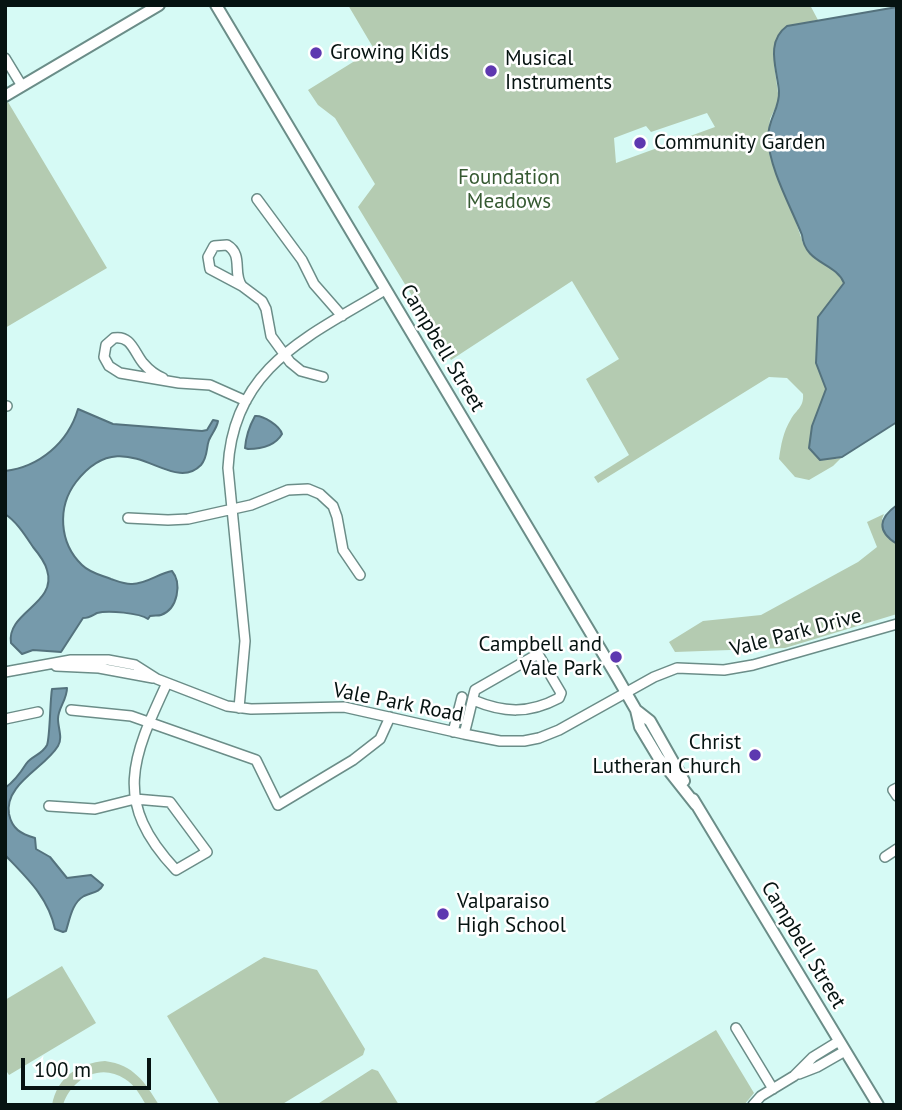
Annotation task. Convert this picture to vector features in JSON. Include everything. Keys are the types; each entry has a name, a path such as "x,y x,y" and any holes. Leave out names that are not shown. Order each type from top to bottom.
{"main road":[{"path":"5,96 159,5"},
{"name":"Campbell Street","path":"216,5 636,710 640,727 658,757 696,805 878,1105"}],"street":[{"path":"5,58 22,86"},
{"path":"257,199 302,260 318,290 337,307 342,316"},
{"path":"242,286 237,278 238,261 234,250 227,245 214,246 208,257 210,269 242,286 263,303 267,312 268,328 283,354 298,370 323,377"},
{"path":"239,708 245,641 229,454 237,423 257,382 283,354 385,290"},
{"path":"163,379 144,364 128,341 117,337 106,345 106,363 128,376 211,384 246,401"},
{"path":"128,518 176,520 232,510 295,489 315,491 330,502 336,511 344,550 360,575"},
{"name":"Vale Park Drive","path":"626,693 677,668 723,670 753,665 897,624"},
{"path":"464,734 475,690 538,654 561,693 553,702 525,710 502,710 473,700"},
{"name":"Vale Park Road","path":"5,672 47,665 99,668 158,679 215,703 239,708 332,706 508,741 539,738 559,730 626,693"},
{"path":"49,806 94,809 135,799 170,802 207,852 176,870 141,822 135,799 133,774 137,757 167,683"},
{"path":"453,732 461,697"},
{"path":"71,710 131,716 256,760 278,805 352,760 380,739 390,717"},
{"path":"5,719 38,712"},
{"path":"885,857 897,849"},
{"path":"736,1028 773,1089"},
{"path":"753,1105 794,1076 813,1057 842,1046"}],"green space":[{"name":"Foundation Meadows","path":"348,5 810,5 818,20 787,26 774,64 779,100 770,119 768,141 803,243 811,255 841,276 845,283 818,317 816,363 826,389 812,426 836,459 842,457 833,466 809,480 795,477 779,459 784,434 801,405 803,394 787,378 769,377 598,483 594,477 629,455 586,379 619,359 572,281 451,360 358,207 375,184 335,118 318,105 308,90 374,49","holes":["707,113 715,127 616,163 614,138 646,126 651,132"]},
{"path":"8,102 107,268 5,328 5,104"},
{"path":"884,514 882,519 888,536 897,544 897,614 785,648 675,652 669,642 703,621 761,615 858,562 877,547 867,522"},
{"path":"264,957 317,970 365,1049 363,1055 281,1105 220,1105 167,1016"},
{"path":"62,966 96,1023 9,1075 5,1069 5,1000"},
{"path":"716,1030 754,1093 744,1105 591,1105"},
{"path":"105,1061 124,1066 138,1076 159,1105 146,1105 129,1081 106,1072 88,1076 73,1088 63,1105 52,1105 59,1087 71,1073 86,1065"},
{"path":"372,1069 378,1071 399,1105 316,1105"}],"water":[{"path":"897,7 897,422 842,457 820,460 809,448 812,426 826,389 816,363 818,317 844,283 840,276 814,257 804,245 772,162 768,138 779,91 774,48 780,32 787,26"},
{"path":"78,409 113,424 202,431 207,430 213,420 218,421 201,465 189,472 175,472 129,457 112,457 94,464 76,482 63,513 65,536 69,546 74,556 89,570 128,584 141,583 172,571 177,582 177,595 167,612 150,616 148,619 124,613 97,613 83,618 61,652 33,650 22,654 11,643 12,632 16,623 45,591 48,582 47,570 20,529 5,514 5,471 29,464 50,451 67,432"},
{"path":"255,416 271,422 282,434 267,446 248,449 245,448 246,439"},
{"path":"897,505 897,544 886,534 882,524 886,515"},
{"path":"67,688 58,715 58,746 19,785 9,803 10,819 15,827 21,833 35,838 36,849 50,857 67,878 91,875 103,885 77,903 66,931 63,932 55,929 42,898 5,855 5,788 28,761 47,745 52,689"}],"place":[{"name":"Growing Kids","path":"316,53"},
{"name":"Musical Instruments","path":"491,71"},
{"name":"Community Garden","path":"640,143"},
{"name":"Campbell and Vale Park","path":"616,657"},
{"name":"Christ Lutheran Church","path":"755,755"},
{"name":"Valparaiso High School","path":"443,914"}]}
